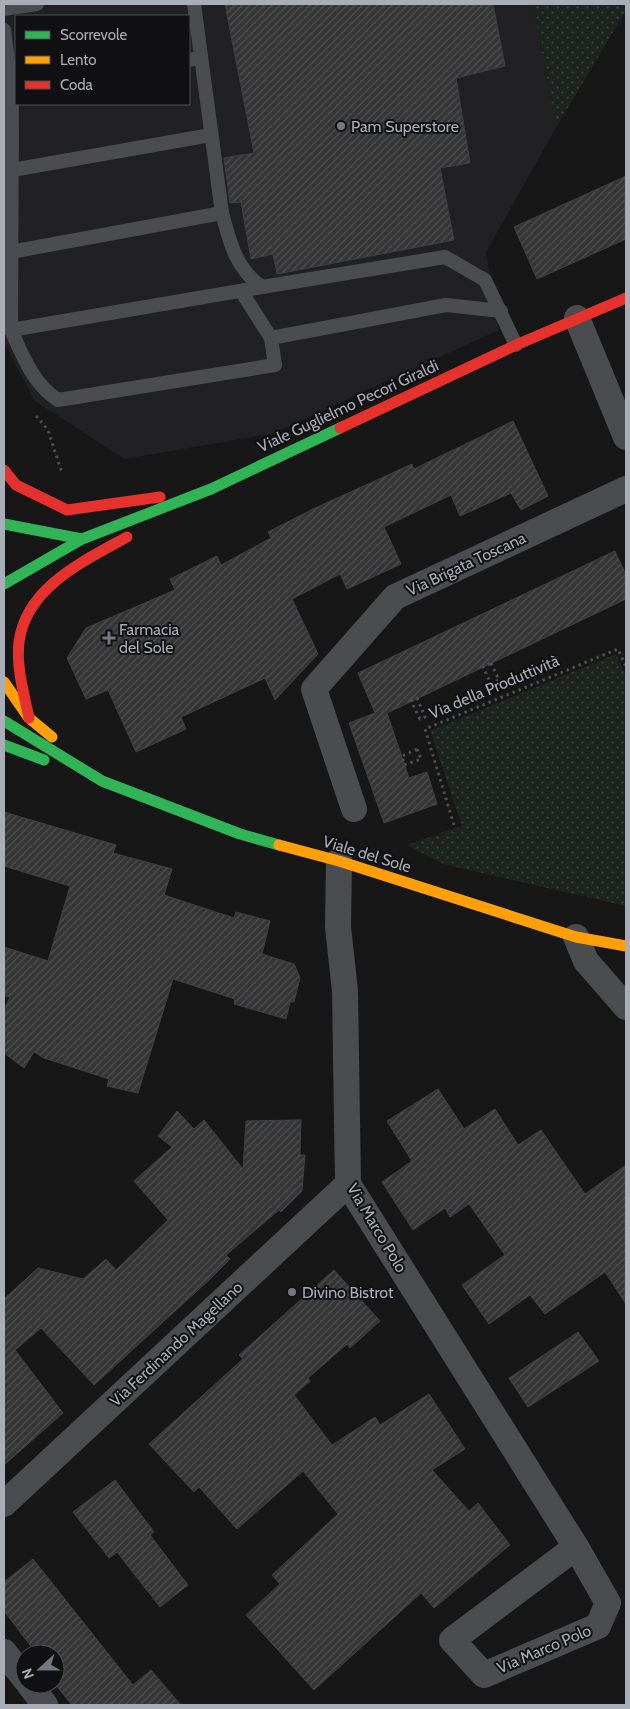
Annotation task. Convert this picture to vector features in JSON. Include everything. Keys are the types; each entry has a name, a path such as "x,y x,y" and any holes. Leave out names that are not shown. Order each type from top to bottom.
{"street":[{"name":"Viale Guglielmo Pecori Giraldi","path":"4,584 82,539 211,489 516,345 626,298"},
{"path":"578,318 626,437"},
{"path":"4,470 16,485 49,504 67,510 211,489"},
{"path":"29,718 20,669 19,643 26,615 38,599 56,582 88,559 211,489"},
{"name":"Via Brigata Toscana","path":"354,809 314,689 395,597 626,489"},
{"path":"4,524 82,539"},
{"name":"Viale del Sole","path":"4,682 29,718 102,781"},
{"name":"Viale del Sole","path":"4,721 102,781 240,834 339,861 576,937 626,946"},
{"path":"4,745 102,781"},
{"name":"Via Marco Polo","path":"339,861 338,927 345,991 348,1184 576,1547 608,1603 598,1626 484,1675 452,1640 576,1547"},
{"path":"576,937 586,961 626,1008"},
{"name":"Via Ferdinando Magellano","path":"4,1504 348,1184"},
{"path":"4,1652 15,1666"},
{"path":"37,1694 45,1705"}],"lane":[{"path":"4,9 38,4"},
{"path":"194,4 195,59 212,135 222,213 231,246 248,277 262,287"},
{"path":"4,30 14,92 11,330 27,365 43,391 58,400 274,365 271,338 240,290"},
{"path":"12,170 212,135"},
{"path":"12,252 222,213"},
{"path":"11,330 445,257 485,280 516,345"},
{"path":"271,338 446,305 501,311"}],"path":[{"path":"33,412 48,430 65,482"},
{"name":"Via della Produttività","path":"454,825 425,729 618,649 626,667"},
{"path":"491,663 500,680 491,684 483,667 491,663"},
{"path":"417,698 425,717 420,719 412,701 417,698"},
{"path":"417,749 421,759 404,766 402,756 417,749"}],"shaded area":[{"path":"4,4 533,4 556,128 486,252 499,330 271,434 124,459 35,401 5,345"},
{"path":"533,4 626,4 626,10 556,128"},
{"path":"616,654 626,677 626,906 443,864 407,845 462,826 430,731"}],"building":[{"name":"Pam Superstore","path":"225,4 493,4 505,66 456,78 470,163 440,168 454,240 277,274 273,254 251,259 241,202 230,203 224,158 254,153"},
{"path":"626,176 626,239 537,279 514,227"},
{"path":"513,421 548,496 521,510 511,493 460,516 451,495 384,527 401,564 347,589 340,574 292,599 318,654 275,700 265,678 181,717 186,729 136,752 108,690 86,699 67,658 86,628 175,590 170,579 217,556 221,565 271,538 268,532 313,509 412,464 414,469"},
{"path":"615,551 626,575 626,599 387,713 409,778 427,772 437,804 384,823 349,723 375,713 358,673"},
{"path":"4,812 116,845 113,853 172,869 164,895 234,918 236,912 270,921 262,954 294,964 300,978 294,1002 290,1002 286,1019 234,1004 235,999 173,979 138,1093 107,1086 109,1079 44,1058 34,1052 24,1068 4,1053 4,1010 10,997 4,996 4,947 48,961 70,886 4,866"},
{"path":"438,1089 464,1129 495,1109 518,1145 541,1130 585,1194 626,1165 626,1304 605,1272 545,1314 530,1295 489,1324 462,1285 505,1255 469,1204 450,1217 445,1208 413,1230 382,1182 412,1161 387,1121"},
{"path":"177,1111 194,1129 204,1120 243,1169 246,1121 301,1120 300,1155 305,1155 302,1191 281,1212 279,1210 226,1255 230,1259 209,1280 94,1385 41,1328 15,1350 63,1413 4,1465 4,1299 38,1268 83,1279 106,1259 116,1270 168,1220 134,1181 172,1147 158,1136"},
{"path":"334,1270 380,1321 350,1348 347,1344 308,1378 310,1381 294,1395 332,1445 375,1417 380,1425 429,1394 465,1449 432,1470 469,1511 478,1503 510,1545 434,1608 421,1593 314,1690 246,1615 280,1584 272,1575 338,1514 303,1471 237,1529 199,1487 194,1492 149,1444 243,1359 239,1355"},
{"path":"578,1332 599,1361 528,1407 509,1378"},
{"path":"115,1480 154,1532 150,1535 188,1585 160,1607 117,1552 109,1558 73,1512"},
{"path":"33,1559 133,1685 151,1670 181,1705 72,1705 63,1694 65,1694 65,1644 29,1644 4,1611 4,1582"}],"traffic: fast":[{"path":"4,584 82,539 211,489 340,428"},
{"path":"4,524 82,539"},
{"path":"4,721 102,781 240,834 279,845"},
{"path":"4,745 44,760"}],"traffic: slow":[{"path":"4,682 29,718 52,737"},
{"path":"279,845 339,861 576,937 626,946"}],"traffic: jam":[{"path":"340,428 516,345 626,298"},
{"path":"4,470 16,485 67,510 160,497"},
{"path":"29,718 21,680 18,651 24,623 33,606 45,591 76,566 127,537"}],"place":[{"name":"Pam Superstore","path":"341,126"},
{"name":"Farmacia del Sole","path":"109,638"},
{"name":"Divino Bistrot","path":"292,1292"}]}
